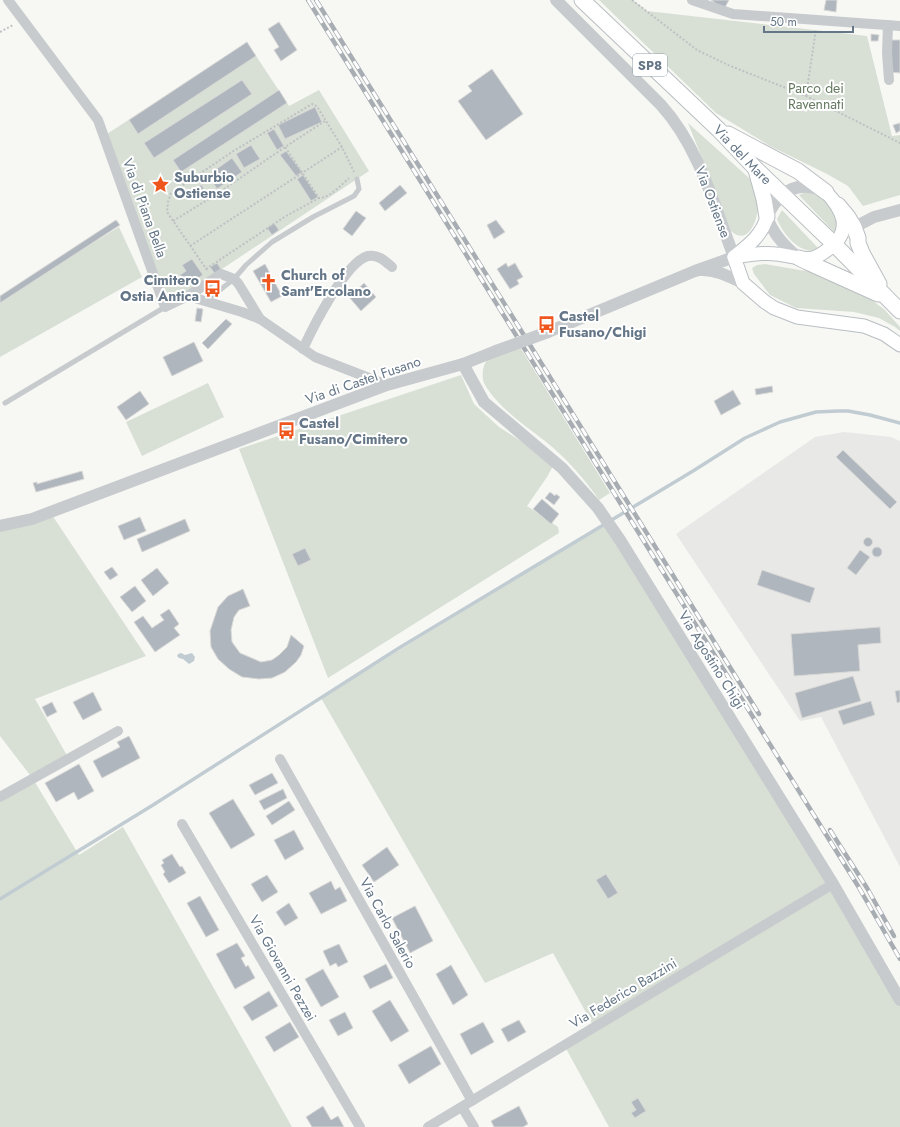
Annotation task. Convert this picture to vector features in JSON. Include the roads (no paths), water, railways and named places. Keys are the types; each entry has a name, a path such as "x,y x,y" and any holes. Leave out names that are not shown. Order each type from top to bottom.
{"main road":[{"name":"Via del Mare","path":"582,0 783,194 844,235 886,297 900,311"},
{"path":"718,130 794,168 826,192 848,217 844,235 813,258 799,258 764,253 734,257"},
{"path":"734,257 757,236 764,226 767,217 764,198 756,169"},
{"path":"844,235 862,253 886,297"},
{"name":"Via Ostiense","path":"734,257 743,283"},
{"path":"799,258 886,297"},
{"path":"743,283 765,302 784,312 811,319 864,326 884,334 900,345"}],"street":[{"name":"Via di Piana Bella","path":"8,0 98,120 165,307"},
{"name":"Via Ostiense","path":"556,0 661,105 676,123 694,155 734,257"},
{"path":"692,0 733,14 900,26"},
{"path":"888,25 887,53 889,80"},
{"path":"799,258 788,249 774,232 767,217 772,207 783,194 789,190 801,186 814,187 826,192"},
{"path":"838,206 856,214 874,218"},
{"path":"844,235 874,218 900,210"},
{"path":"303,349 314,325 339,284 359,260 369,256 381,258 392,267"},
{"name":"Via di Castel Fusano","path":"0,526 38,517 387,385 463,364 548,332 695,271 734,257"},
{"path":"695,271 705,270 715,272 743,283"},
{"path":"208,273 221,274 234,279 238,283 260,320"},
{"path":"165,307 188,296 221,274"},
{"path":"188,296 242,312 260,320 314,357 387,385"},
{"name":"Via Agostino Chigi","path":"463,364 484,402 562,468 598,508 620,540 833,884 900,1000"},
{"path":"0,797 118,731"},
{"name":"Via Carlo Salerio","path":"280,759 472,1101"},
{"name":"Via Giovanni Pezzei","path":"182,824 360,1127"},
{"name":"Via Federico Bazzini","path":"428,1127 833,884"},
{"path":"462,1107 474,1127"}],"lane":[{"path":"209,302 216,293 234,279 246,265 272,242 313,217 354,196 359,189 356,176"},
{"path":"5,403 165,307"}],"waterway":[{"path":"0,899 153,805 399,648 693,471 745,438 780,422 816,412 848,411 900,423"}],"railway":[{"path":"308,0 858,886 900,959"},
{"path":"316,0 759,714"},
{"path":"830,830 867,888 894,936"}],"place":[{"name":"Suburbio Ostiense","path":"161,185"},
{"name":"Church of Sant'Ercolano","path":"268,283"},
{"name":"Cimitero Ostia Antica","path":"212,288"},
{"name":"Castel Fusano/Chigi","path":"546,324"},
{"name":"Castel Fusano/Cimitero","path":"286,431"}],"park label":[{"name":"Parco dei Ravennati","path":"816,96"}]}
